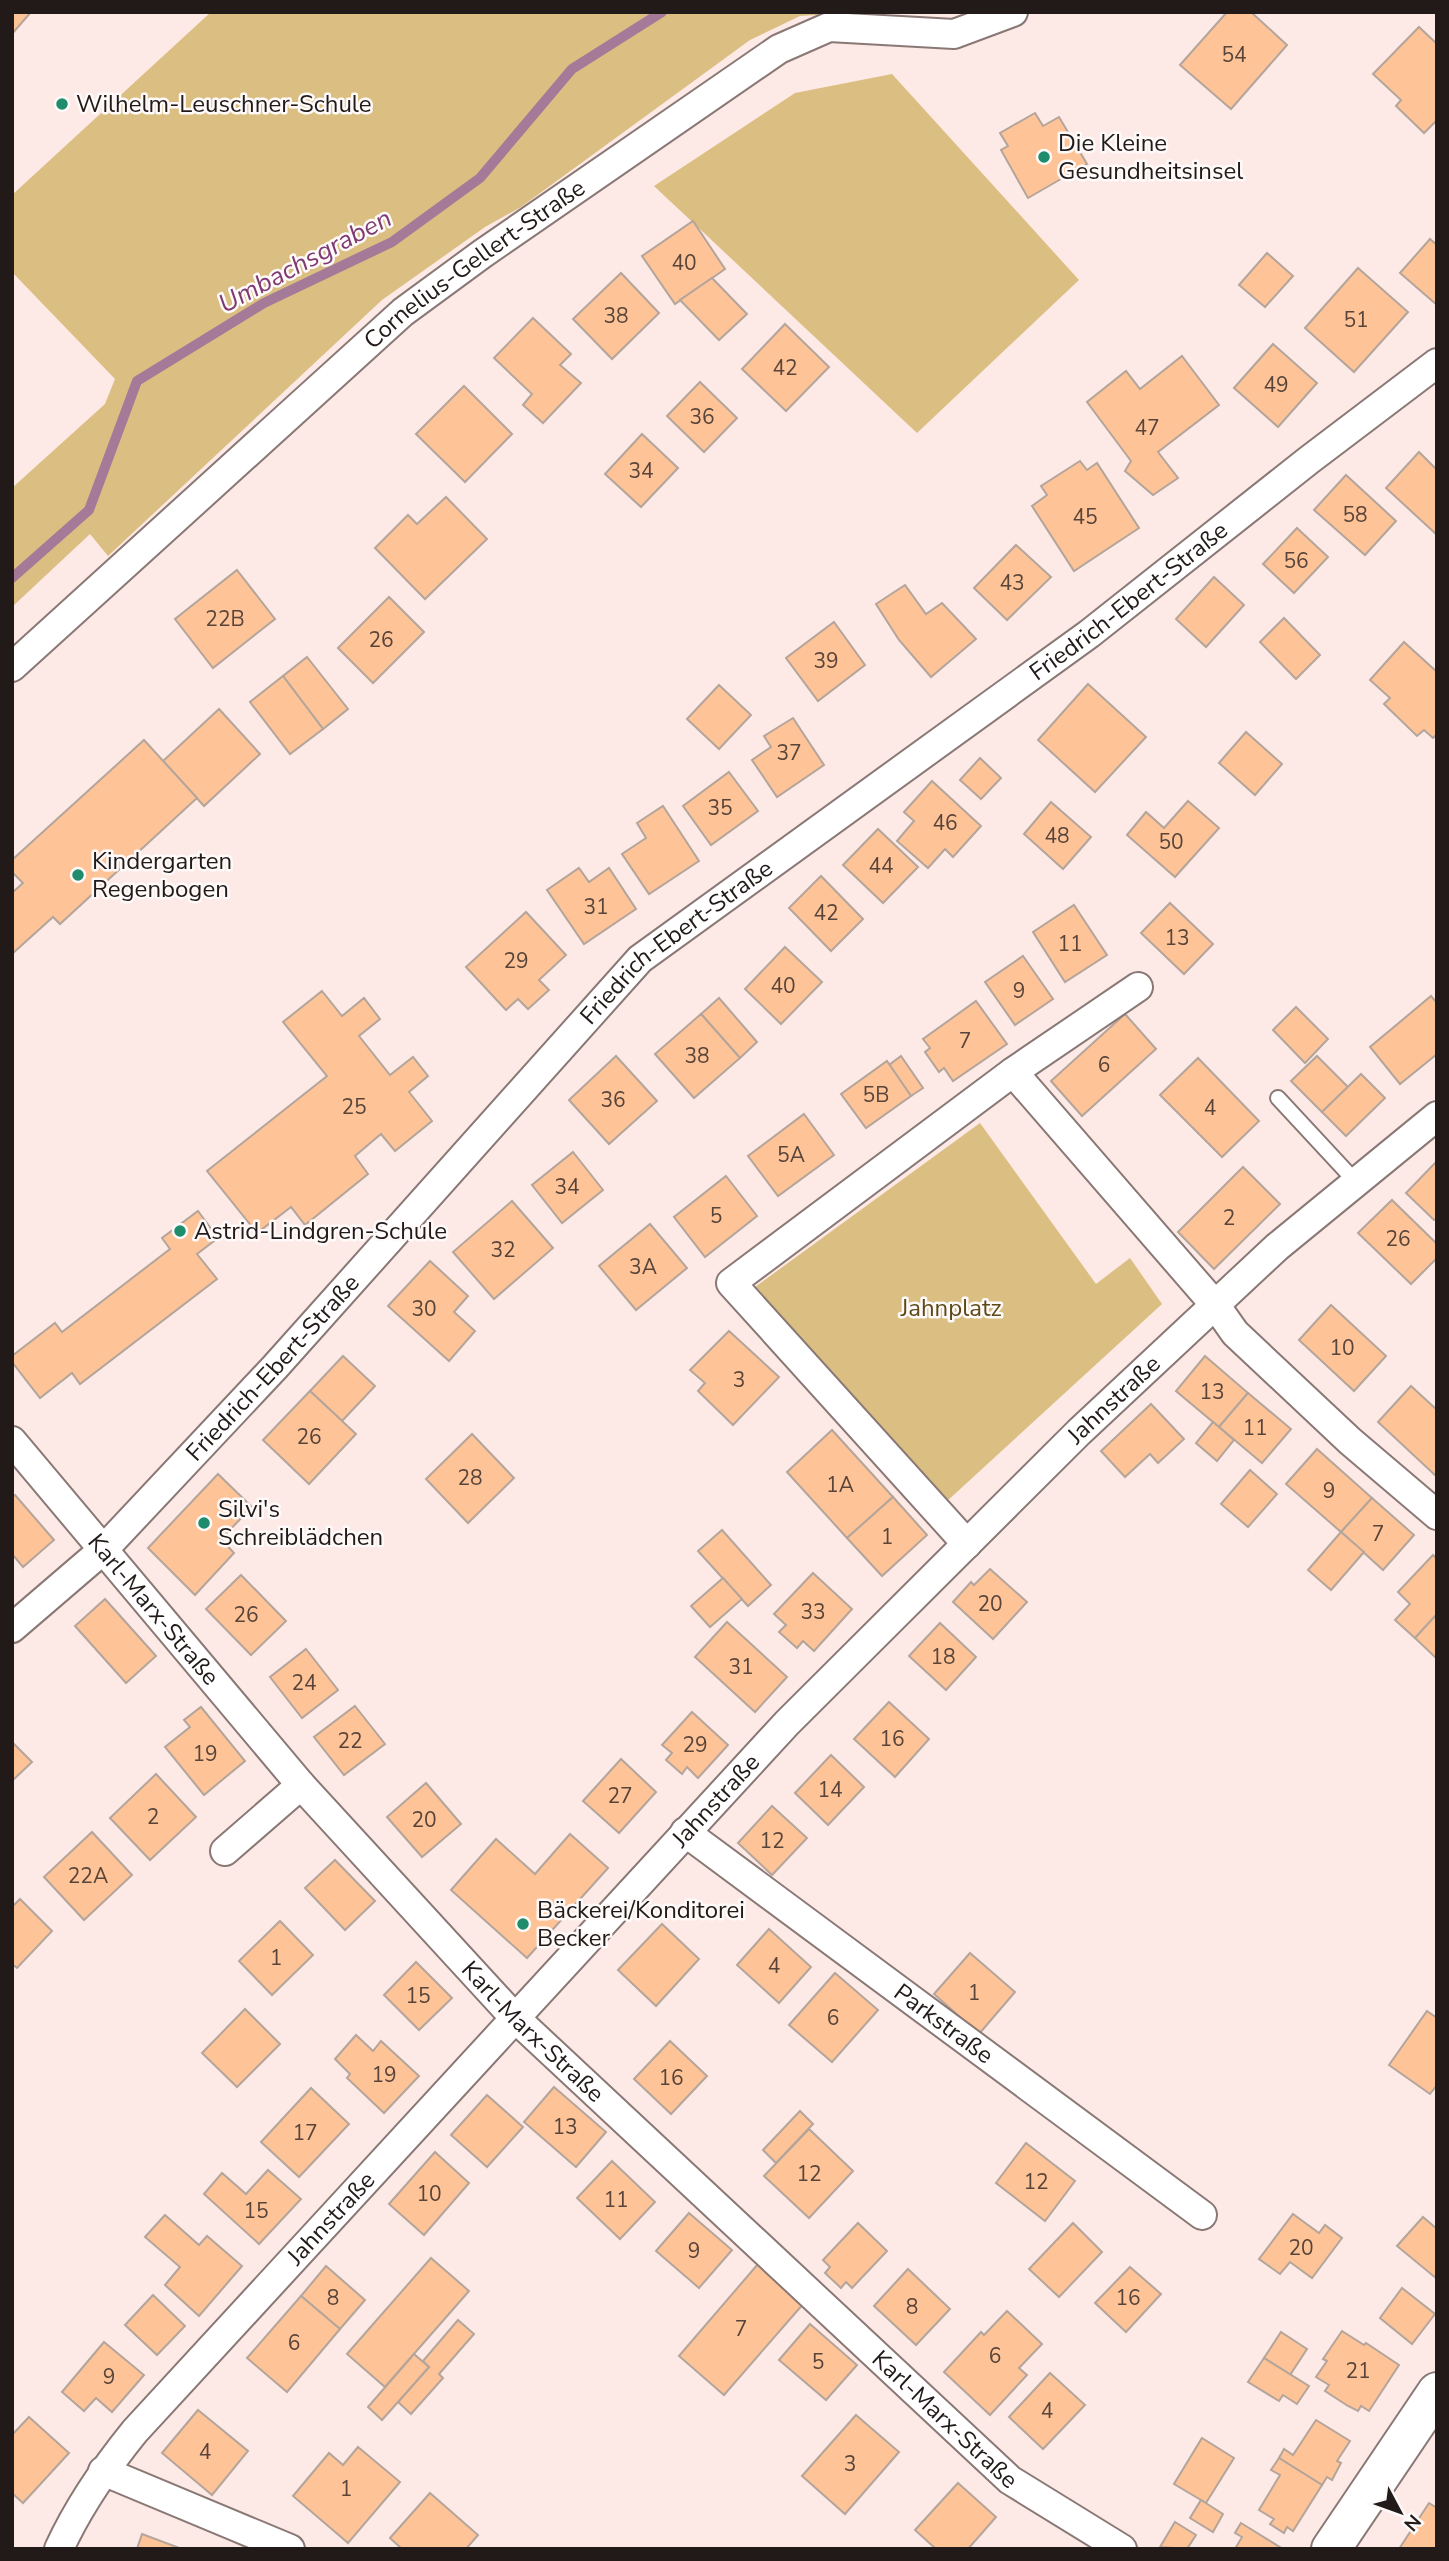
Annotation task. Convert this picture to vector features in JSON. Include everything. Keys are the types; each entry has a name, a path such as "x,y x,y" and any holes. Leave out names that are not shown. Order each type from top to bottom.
{"main road":[{"path":"1331,2549 1437,2392"}],"street":[{"name":"Cornelius-Gellert-Straße","path":"12,667 403,312 779,48 829,27 954,34 1013,12"},
{"name":"Friedrich-Ebert-Straße","path":"12,1628 104,1549 275,1367 640,959 1088,634 1437,363"},
{"path":"967,1544 731,1283 1013,1072 1138,987"},
{"path":"1013,1072 1216,1306 1235,1333 1350,1441 1437,1515"},
{"name":"Jahnstraße","path":"59,2549 70,2525 103,2471 154,2410 787,1723 1079,1432 1276,1247 1437,1116"},
{"name":"Karl-Marx-Straße","path":"12,1441 301,1785 514,2017 1010,2480 1122,2549"},
{"path":"225,1851 301,1785"},
{"name":"Parkstraße","path":"685,1832 1202,2215"},
{"path":"103,2471 289,2549"}],"lane":[{"path":"1278,1098 1356,1182"}],"green space":[{"path":"211,12 869,12 800,16 750,40 521,207 485,227 382,300 108,556 90,534 12,607 12,488 105,404 115,379 12,272 12,195"},
{"path":"892,74 1079,280 917,433 654,186 795,93"},
{"name":"Jahnplatz","path":"980,1123 1096,1284 1130,1258 1162,1304 946,1502 755,1287"}],"building":[{"path":"12,12 31,12 12,34"},
{"path":"1227,12 1251,12 1287,45 1231,109 1180,65"},
{"path":"1419,27 1437,44 1437,120 1424,133 1396,106 1401,100 1373,74"},
{"name":"Die Kleine Gesundheitsinsel","path":"1035,113 1043,126 1059,117 1087,164 1028,198 1001,150 1008,146 1000,133"},
{"path":"693,221 725,269 675,304 642,256"},
{"path":"1430,239 1437,245 1437,305 1400,273"},
{"path":"1267,253 1293,276 1265,307 1239,285"},
{"path":"1358,268 1408,312 1354,372 1305,328"},
{"path":"621,273 659,313 612,359 573,319"},
{"path":"712,278 747,314 719,340 680,300"},
{"path":"533,318 571,354 560,365 581,383 543,423 523,405 532,394 494,358"},
{"path":"785,324 829,367 786,411 742,369"},
{"path":"1273,344 1317,383 1278,427 1234,388"},
{"path":"1182,356 1219,405 1158,452 1178,478 1153,495 1125,471 1131,461 1087,402 1126,371 1140,389"},
{"path":"700,382 737,418 704,452 667,416"},
{"path":"464,386 512,434 465,482 416,434"},
{"path":"642,434 678,468 641,507 605,474"},
{"path":"1419,452 1437,470 1437,535 1386,488"},
{"path":"1080,461 1087,470 1097,463 1139,528 1074,571 1032,506 1047,495 1041,486"},
{"path":"1346,475 1396,521 1365,555 1314,510"},
{"path":"446,497 487,539 425,599 375,548 408,515 417,524"},
{"path":"1297,528 1328,557 1294,593 1263,564"},
{"path":"1016,545 1051,577 1007,620 974,588"},
{"path":"237,570 275,619 213,668 175,619"},
{"path":"1214,577 1244,605 1206,647 1176,619"},
{"path":"905,585 926,614 942,603 976,639 931,677 899,640 876,604"},
{"path":"389,597 424,632 373,683 338,648"},
{"path":"1284,618 1320,655 1296,679 1260,642"},
{"path":"834,622 865,665 818,701 786,658"},
{"path":"1404,642 1437,672 1437,734 1433,738 1424,730 1417,736 1384,704 1390,698 1370,680"},
{"path":"307,657 348,709 323,729 283,676"},
{"path":"283,676 323,729 290,754 250,702"},
{"path":"1088,684 1146,737 1095,792 1038,740"},
{"path":"719,685 751,715 719,749 687,719"},
{"path":"219,709 260,754 204,806 163,761"},
{"path":"793,718 824,765 777,797 752,760 771,747 764,736"},
{"path":"1246,732 1282,764 1255,795 1219,763"},
{"path":"144,740 197,798 60,924 53,917 12,954 12,893 23,883 12,872 12,860"},
{"path":"980,758 1001,778 981,799 960,780"},
{"path":"729,772 758,811 711,845 683,806"},
{"path":"932,781 981,826 953,857 945,849 928,868 897,841 914,821 904,812"},
{"path":"1188,801 1219,828 1175,877 1127,835 1146,812 1164,828"},
{"path":"1051,802 1091,837 1063,869 1024,834"},
{"path":"663,806 699,861 649,894 622,854 646,838 637,823"},
{"path":"878,829 918,867 883,903 843,865"},
{"path":"579,868 589,882 609,868 636,909 584,944 547,890"},
{"path":"821,876 863,919 831,951 789,908"},
{"path":"1170,903 1213,944 1184,974 1141,933"},
{"path":"1074,905 1107,955 1065,982 1033,932"},
{"path":"526,912 566,955 539,980 549,990 528,1009 518,999 506,1010 466,967"},
{"path":"785,947 822,982 781,1024 745,989"},
{"path":"1023,956 1053,999 1015,1025 985,982"},
{"path":"322,991 342,1016 364,998 380,1019 359,1036 390,1075 413,1057 428,1076 409,1092 432,1121 395,1151 381,1134 355,1156 368,1174 305,1225 291,1207 257,1233 207,1171 327,1076 283,1022"},
{"path":"1431,996 1437,1003 1437,1054 1400,1084 1370,1047"},
{"path":"719,998 757,1042 740,1058 701,1014"},
{"path":"976,1001 1007,1044 953,1081 944,1068 939,1072 925,1052 930,1048 923,1039"},
{"path":"1296,1007 1328,1039 1305,1063 1273,1030"},
{"path":"701,1014 740,1058 694,1098 655,1054"},
{"path":"1125,1014 1156,1049 1082,1116 1051,1081"},
{"path":"616,1056 657,1101 609,1144 569,1100"},
{"path":"901,1056 923,1088 911,1096 889,1065"},
{"path":"1317,1056 1348,1087 1322,1112 1291,1081"},
{"path":"1198,1058 1259,1121 1222,1157 1160,1095"},
{"path":"887,1061 911,1096 866,1128 841,1094"},
{"path":"1361,1074 1385,1098 1346,1136 1322,1112"},
{"path":"804,1114 834,1155 778,1196 748,1156"},
{"path":"573,1152 603,1190 562,1223 532,1185"},
{"path":"1437,1161 1437,1218 1434,1220 1406,1193"},
{"path":"1243,1167 1280,1204 1214,1269 1178,1232"},
{"path":"726,1176 757,1216 705,1257 674,1217"},
{"path":"1392,1200 1437,1244 1437,1258 1411,1284 1358,1233"},
{"path":"512,1201 553,1248 494,1299 453,1252"},
{"path":"198,1211 218,1238 197,1254 217,1279 80,1384 72,1373 40,1398 12,1362 12,1356 55,1323 62,1332 170,1249 162,1238"},
{"path":"650,1224 687,1268 636,1310 599,1266"},
{"path":"430,1261 468,1296 454,1312 475,1331 449,1361 388,1306"},
{"path":"1331,1305 1386,1356 1354,1391 1299,1340"},
{"path":"729,1331 779,1377 733,1425 698,1391 705,1383 690,1370"},
{"path":"343,1356 375,1386 342,1421 310,1391"},
{"path":"1205,1356 1248,1393 1219,1427 1176,1391"},
{"path":"1411,1386 1437,1410 1437,1477 1378,1422"},
{"path":"310,1391 356,1434 309,1484 263,1440"},
{"path":"1248,1393 1291,1429 1262,1463 1219,1427"},
{"path":"1151,1404 1184,1439 1158,1463 1150,1454 1125,1477 1101,1451"},
{"path":"1213,1422 1234,1440 1217,1461 1196,1443"},
{"path":"832,1430 893,1497 847,1538 787,1472"},
{"path":"472,1434 514,1478 468,1523 426,1479"},
{"path":"1317,1449 1372,1498 1341,1532 1286,1484"},
{"path":"1250,1470 1277,1494 1248,1527 1221,1504"},
{"name":"Silvi's Schreiblädchen","path":"218,1474 252,1507 221,1539 234,1553 195,1595 148,1548"},
{"path":"15,1495 54,1540 23,1567 12,1554 12,1497"},
{"path":"893,1497 927,1535 882,1576 847,1538"},
{"path":"1372,1498 1414,1535 1383,1570 1341,1532"},
{"path":"722,1530 771,1585 748,1606 698,1551"},
{"path":"1341,1532 1364,1552 1331,1590 1308,1570"},
{"path":"1433,1555 1437,1559 1437,1614 1415,1638 1395,1620 1410,1604 1398,1592"},
{"path":"990,1569 1027,1602 993,1639 953,1602 971,1582 974,1585"},
{"path":"813,1573 852,1609 814,1651 803,1641 797,1648 779,1632 786,1625 774,1614"},
{"path":"241,1575 286,1621 251,1655 206,1609"},
{"path":"723,1578 742,1599 710,1627 691,1606"},
{"path":"105,1599 156,1656 126,1683 75,1626"},
{"path":"1437,1614 1437,1659 1415,1638"},
{"path":"727,1622 787,1677 755,1712 695,1657"},
{"path":"940,1623 976,1657 946,1690 909,1656"},
{"path":"306,1649 338,1690 302,1718 270,1677"},
{"path":"889,1702 929,1739 895,1777 854,1739"},
{"path":"355,1706 385,1744 344,1775 314,1737"},
{"path":"201,1707 245,1761 204,1795 165,1747 190,1727 184,1720"},
{"path":"692,1712 728,1745 698,1778 687,1767 682,1774 666,1760 672,1753 662,1745"},
{"path":"12,1742 32,1762 12,1781"},
{"path":"831,1755 864,1787 828,1825 795,1793"},
{"path":"621,1759 656,1792 619,1833 583,1801"},
{"path":"156,1774 196,1817 150,1860 110,1818"},
{"path":"426,1783 461,1824 422,1857 387,1817"},
{"path":"772,1806 807,1838 772,1875 738,1843"},
{"path":"92,1832 132,1875 84,1920 44,1877"},
{"name":"Bäckerei/Konditorei Becker","path":"570,1834 608,1868 527,1958 451,1890 496,1839 535,1874"},
{"path":"335,1860 375,1901 345,1930 305,1888"},
{"path":"20,1899 52,1931 17,1968 12,1964 12,1907"},
{"path":"280,1921 313,1955 272,1995 239,1961"},
{"path":"662,1924 699,1959 656,2006 618,1970"},
{"path":"769,1929 811,1967 779,2003 737,1965"},
{"path":"970,1953 1015,1992 979,2034 934,1994"},
{"path":"416,1962 452,1998 419,2030 384,1995"},
{"path":"835,1973 878,2010 832,2062 789,2025"},
{"path":"245,2009 280,2044 237,2087 202,2053"},
{"path":"1427,2011 1437,2018 1437,2085 1430,2094 1389,2065"},
{"path":"356,2035 373,2051 381,2041 419,2076 384,2113 347,2078 350,2074 335,2059"},
{"path":"670,2041 707,2076 671,2114 634,2079"},
{"path":"554,2087 606,2132 576,2167 524,2122"},
{"path":"311,2088 349,2124 299,2177 261,2142"},
{"path":"487,2095 523,2127 487,2167 451,2135"},
{"path":"800,2111 813,2124 776,2163 763,2150"},
{"path":"809,2129 853,2171 809,2218 764,2176"},
{"path":"1026,2143 1075,2181 1045,2221 996,2183"},
{"path":"435,2152 469,2183 424,2235 389,2204"},
{"path":"612,2161 655,2202 620,2239 577,2198"},
{"path":"268,2170 301,2199 259,2244 204,2194 222,2173 246,2194"},
{"path":"689,2213 732,2250 699,2288 656,2251"},
{"path":"1293,2214 1319,2233 1325,2225 1342,2238 1312,2278 1290,2262 1280,2274 1259,2259"},
{"path":"165,2215 199,2245 207,2236 242,2266 199,2316 165,2285 180,2267 145,2237"},
{"path":"1423,2217 1437,2229 1437,2279 1397,2246"},
{"path":"858,2223 887,2251 852,2288 846,2282 841,2288 825,2273 830,2267 823,2260"},
{"path":"1073,2223 1102,2252 1059,2297 1029,2269"},
{"path":"431,2258 469,2291 385,2387 347,2354"},
{"path":"758,2264 804,2303 724,2395 679,2356"},
{"path":"326,2266 365,2300 340,2329 301,2296"},
{"path":"1130,2267 1161,2294 1126,2332 1095,2303"},
{"path":"908,2269 950,2309 916,2345 874,2306"},
{"path":"1402,2288 1435,2314 1412,2344 1380,2318"},
{"path":"153,2295 185,2326 157,2355 125,2325"},
{"path":"301,2296 340,2329 287,2392 247,2358"},
{"path":"1007,2311 1042,2344 1019,2368 1027,2375 990,2415 944,2372 981,2332 984,2335"},
{"path":"458,2320 474,2334 439,2374 443,2378 411,2414 398,2402 429,2367 423,2361"},
{"path":"810,2324 857,2365 826,2400 779,2360"},
{"path":"1342,2331 1399,2365 1369,2411 1361,2406 1358,2411 1348,2406 1325,2391 1329,2385 1316,2377 1327,2361 1323,2359"},
{"path":"1281,2332 1307,2349 1290,2375 1264,2358"},
{"path":"104,2342 144,2375 112,2412 96,2398 84,2411 62,2392"},
{"path":"414,2354 429,2367 382,2420 368,2407"},
{"path":"1264,2358 1309,2386 1297,2404 1283,2395 1279,2401 1248,2382"},
{"path":"1050,2373 1085,2405 1043,2449 1009,2417"},
{"path":"198,2410 248,2451 212,2495 162,2453"},
{"path":"856,2415 899,2452 845,2514 802,2476"},
{"path":"29,2417 69,2453 23,2503 12,2493 12,2435"},
{"path":"1316,2420 1350,2441 1337,2461 1341,2463 1332,2480 1327,2477 1322,2485 1279,2458 1284,2449 1293,2455"},
{"path":"1202,2438 1234,2458 1206,2503 1174,2484"},
{"path":"358,2447 400,2482 348,2543 293,2496 329,2453 343,2465"},
{"path":"1279,2458 1322,2485 1293,2531 1287,2527 1284,2533 1270,2524 1274,2519 1259,2510 1280,2475 1271,2470"},
{"path":"958,2483 996,2517 968,2549 936,2549 915,2530"},
{"path":"430,2493 478,2535 466,2549 402,2549 390,2538"},
{"path":"1201,2500 1223,2514 1213,2532 1190,2518"},
{"path":"1429,2503 1437,2508 1437,2549 1399,2549"},
{"path":"1175,2522 1196,2535 1187,2549 1160,2547"},
{"path":"1241,2523 1283,2549 1235,2549 1242,2537 1235,2533"},
{"path":"142,2534 182,2549 137,2549"}],"waterway":[{"name":"Umbachsgraben","path":"12,578 89,510 137,381 264,303 392,242 480,178 572,69 662,12"}],"place":[{"name":"Wilhelm-Leuschner-Schule","path":"62,104"},
{"name":"Die Kleine Gesundheitsinsel","path":"1044,157"},
{"name":"Kindergarten Regenbogen","path":"78,875"},
{"name":"Astrid-Lindgren-Schule","path":"180,1231"},
{"name":"Silvi's Schreiblädchen","path":"204,1523"},
{"name":"Bäckerei/Konditorei Becker","path":"523,1924"}]}
